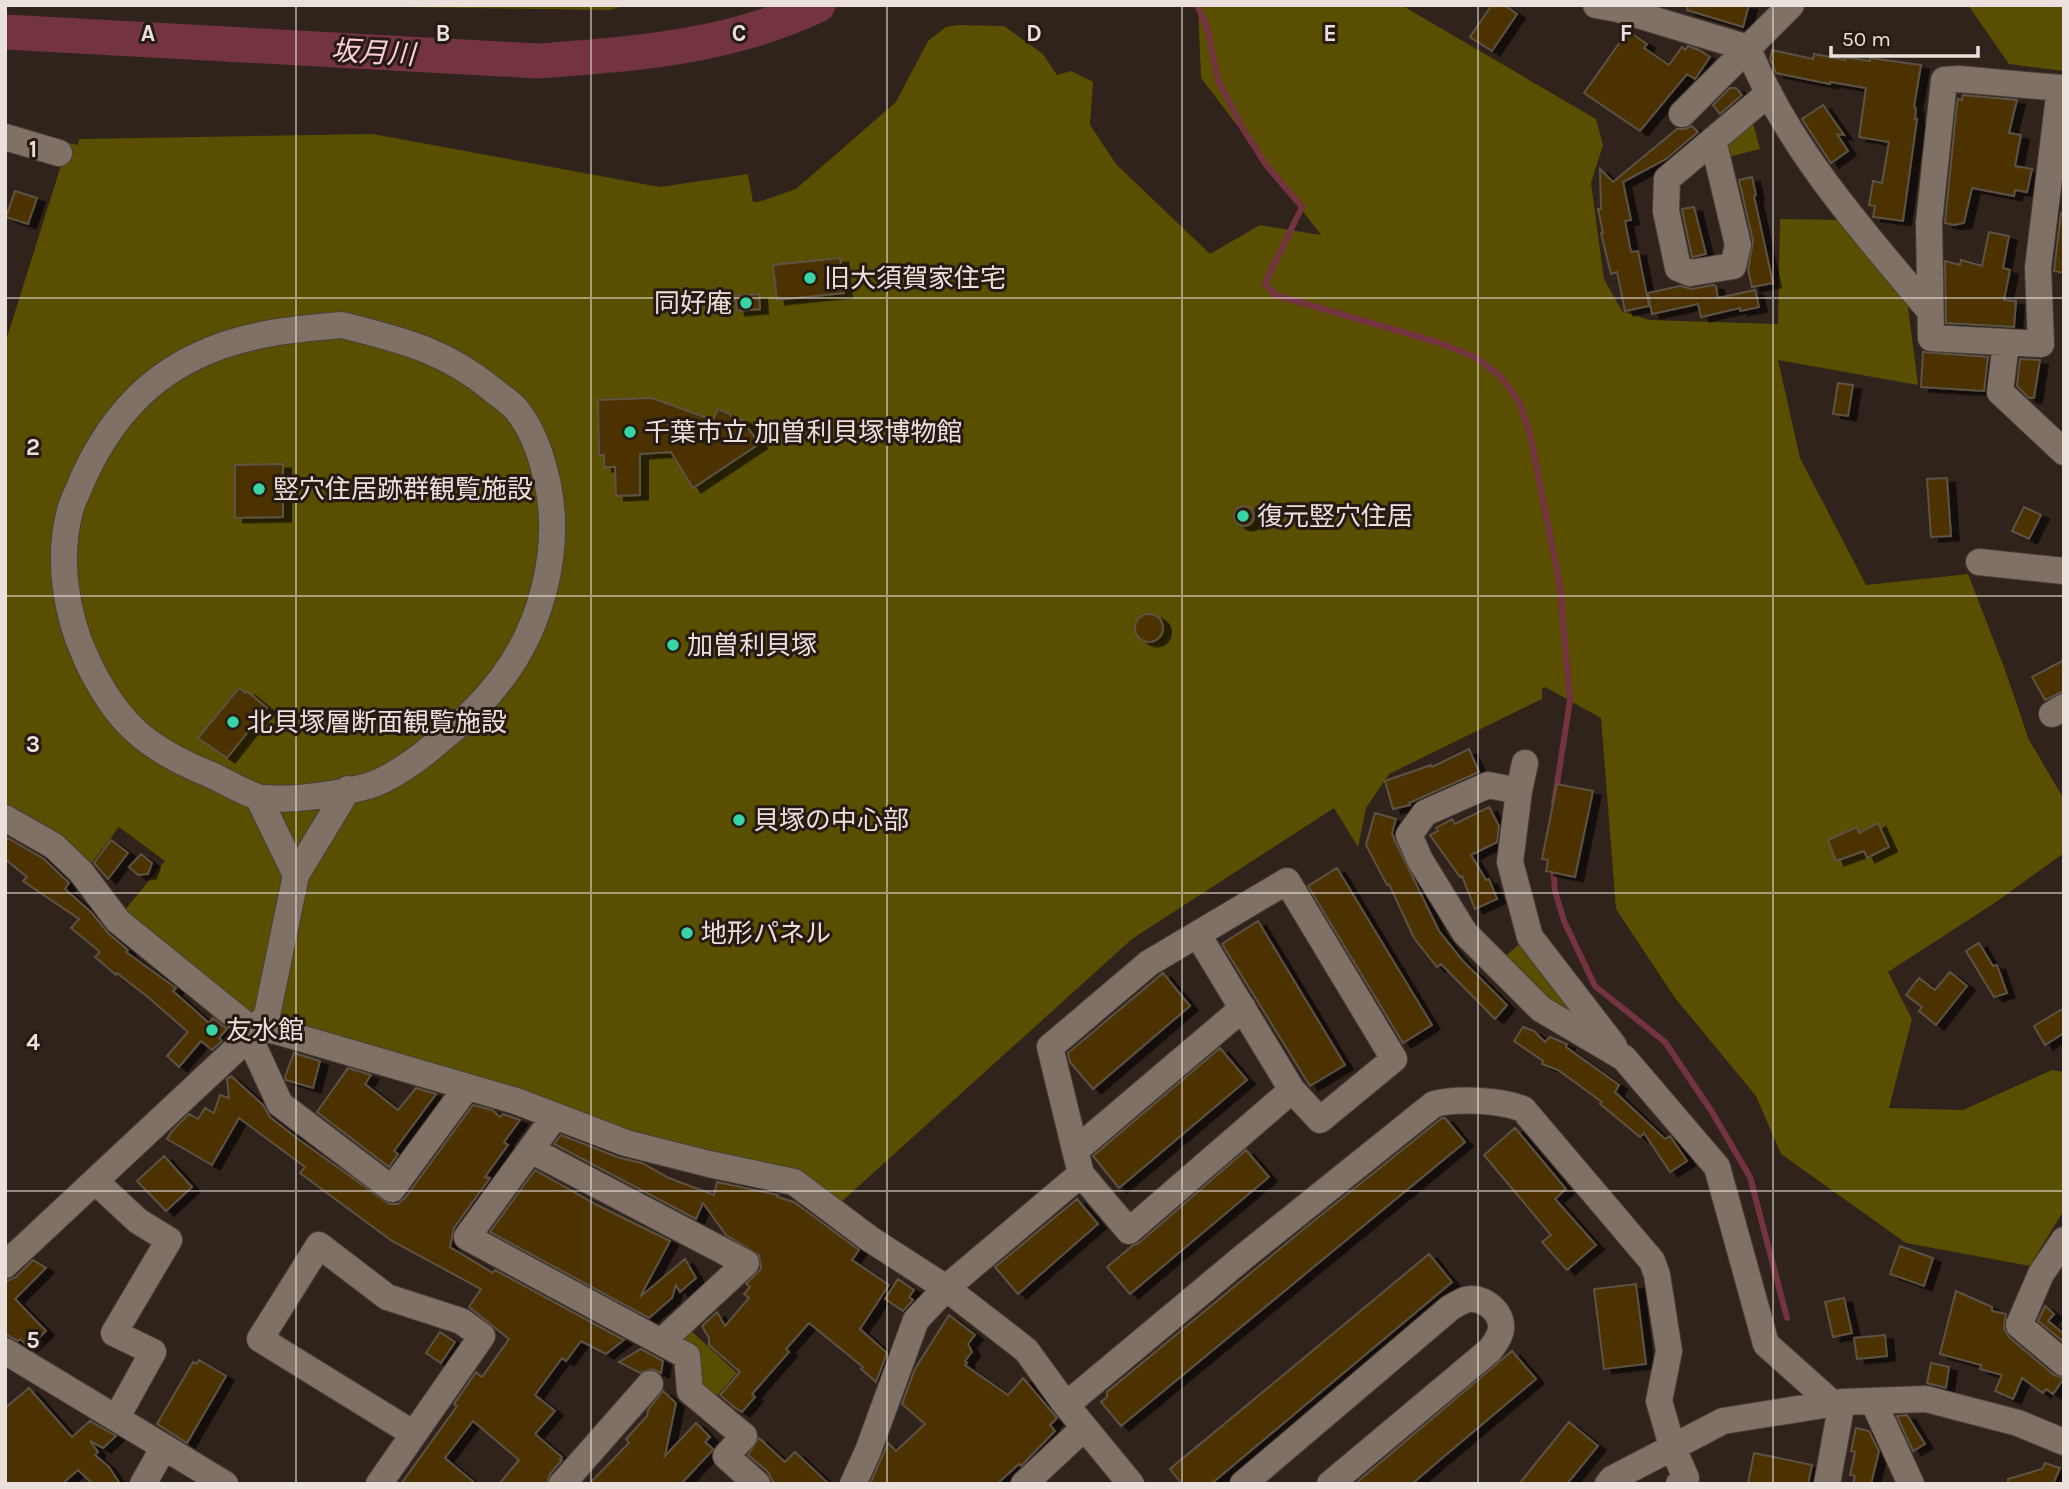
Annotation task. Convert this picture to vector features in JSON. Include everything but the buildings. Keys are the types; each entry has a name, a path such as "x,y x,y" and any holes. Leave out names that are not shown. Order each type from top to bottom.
{"street":[{"path":"1602,6 1674,15 1748,48 1761,81 1839,202 1930,311"},
{"path":"1682,114 1787,6"},
{"path":"1944,80 2062,88 2056,180 2038,268 2041,344 1931,338 1929,222 1944,80"},
{"path":"1713,140 1738,245 1733,266 1690,273 1678,268 1666,211 1667,178 1769,93"},
{"path":"5,137 59,153"},
{"path":"259,799 307,797 370,785 421,757 454,730 502,678 524,642 551,564 553,509 541,451 516,409 454,360 398,340 342,326 291,329 229,344 195,356 154,381 132,400 103,439 69,510 65,586 70,617 101,688 121,718 151,746 187,765 234,784 259,799 296,875"},
{"path":"2006,343 2000,392 2064,452"},
{"path":"1979,562 2064,571"},
{"path":"1525,763 1510,862 1530,937 1624,1058 1717,1167 1766,1344 1837,1403"},
{"path":"1520,791 1488,785 1424,813 1409,835 1420,860 1465,933 1541,1009 1624,1058"},
{"path":"5,1265 15,1242 95,1181 253,1032 267,1015 296,875 348,789"},
{"path":"5,818 54,846 81,872 118,921 245,1024 253,1032 281,1104 392,1188 467,1087"},
{"path":"1198,935 1292,1090 1320,1120 1394,1059 1287,881 1149,963 1050,1046 1078,1162 1129,1231 1292,1090"},
{"path":"853,1484 868,1451 916,1320 1078,1162 1243,1008"},
{"path":"253,1032 276,1031 516,1101 626,1143 794,1182 870,1239 946,1288 1026,1350 1084,1428 1131,1484"},
{"path":"1066,1405 1247,1254 1434,1104 1448,1100 1509,1104 1523,1109 1651,1261 1657,1275 1669,1351 1659,1401 1672,1446 1686,1478 1679,1484"},
{"path":"555,1116 467,1237 687,1356 690,1391 744,1436 726,1455 757,1484"},
{"path":"531,1150 746,1263 661,1342"},
{"path":"95,1181 138,1221 169,1240 114,1333 152,1352 117,1417"},
{"path":"2064,1240 2041,1275 2019,1325 2064,1363"},
{"path":"379,1484 414,1434 482,1336 461,1321 387,1297 319,1245 260,1339 414,1434"},
{"path":"1243,1484 1450,1308 1467,1299 1483,1301 1495,1309 1502,1324 1499,1338 1490,1350 1330,1484"},
{"path":"5,1351 225,1484"},
{"path":"562,1484 650,1384"},
{"path":"1608,1484 1612,1479 1672,1446 1723,1421 1837,1403 1926,1399 2018,1423 2064,1442"},
{"path":"1873,1401 1911,1484"},
{"path":"1827,1484 1837,1403"},
{"path":"1024,1484 1084,1428"},
{"path":"144,1484 164,1447"}],"shaded area":[{"path":"253,5 626,5 610,10"},
{"path":"1198,5 1401,5 1596,119 1603,145 1591,183 1604,279 1622,311 1649,320 1778,324 1780,219 1842,220 1908,306 1918,385 1778,360 1800,458 1866,585 1968,574 2029,740 2064,799 2064,853 1996,902 1888,972 1912,1019 1889,1108 1963,1110 2052,1070 2064,1072 2064,1210 2030,1266 1906,1243 1781,1154 1756,1096 1675,998 1616,909 1601,718 1545,687 1542,689 1542,699 1389,774 1366,808 1358,847 1334,808 1132,939 840,1203 714,1161 251,1019 120,916 165,861 119,827 87,869 5,810 5,344 68,143 78,145 79,139 373,134 660,187 748,174 753,202 758,202 796,189 896,102 928,41 946,27 1004,26 1043,54 1057,75 1071,71 1093,82 1090,125 1116,164 1210,254 1260,225 1321,235 1201,78"},
{"path":"1968,5 2064,5 2064,71 2009,64"},
{"path":"1750,112 1760,149 1724,158 1723,139"},
{"path":"1522,942 1582,1025 1542,998 1504,957"},
{"path":"687,1327 737,1373 714,1399 694,1375 686,1357"}],"waterway":[{"name":"坂月川","path":"5,32 539,61 682,46 751,30 818,5"},
{"path":"1197,5 1207,27 1218,80 1243,129 1266,165 1302,207 1265,283 1275,295 1437,342 1475,357 1500,376 1519,401 1530,434 1560,586 1570,701 1554,803"},
{"path":"1553,867 1555,891 1564,921 1595,986 1665,1042 1712,1112 1750,1177 1787,1318"}],"place":[{"name":"旧大須賀家住宅","path":"810,278"},
{"name":"同好庵","path":"746,303"},
{"name":"千葉市立 加曽利貝塚博物館","path":"630,432"},
{"name":"竪穴住居跡群観覧施設","path":"259,489"},
{"name":"復元竪穴住居","path":"1243,516"},
{"name":"加曽利貝塚","path":"673,645"},
{"name":"北貝塚層断面観覧施設","path":"233,722"},
{"name":"貝塚の中心部","path":"739,820"},
{"name":"地形パネル","path":"687,933"},
{"name":"友水館","path":"212,1030"}]}
